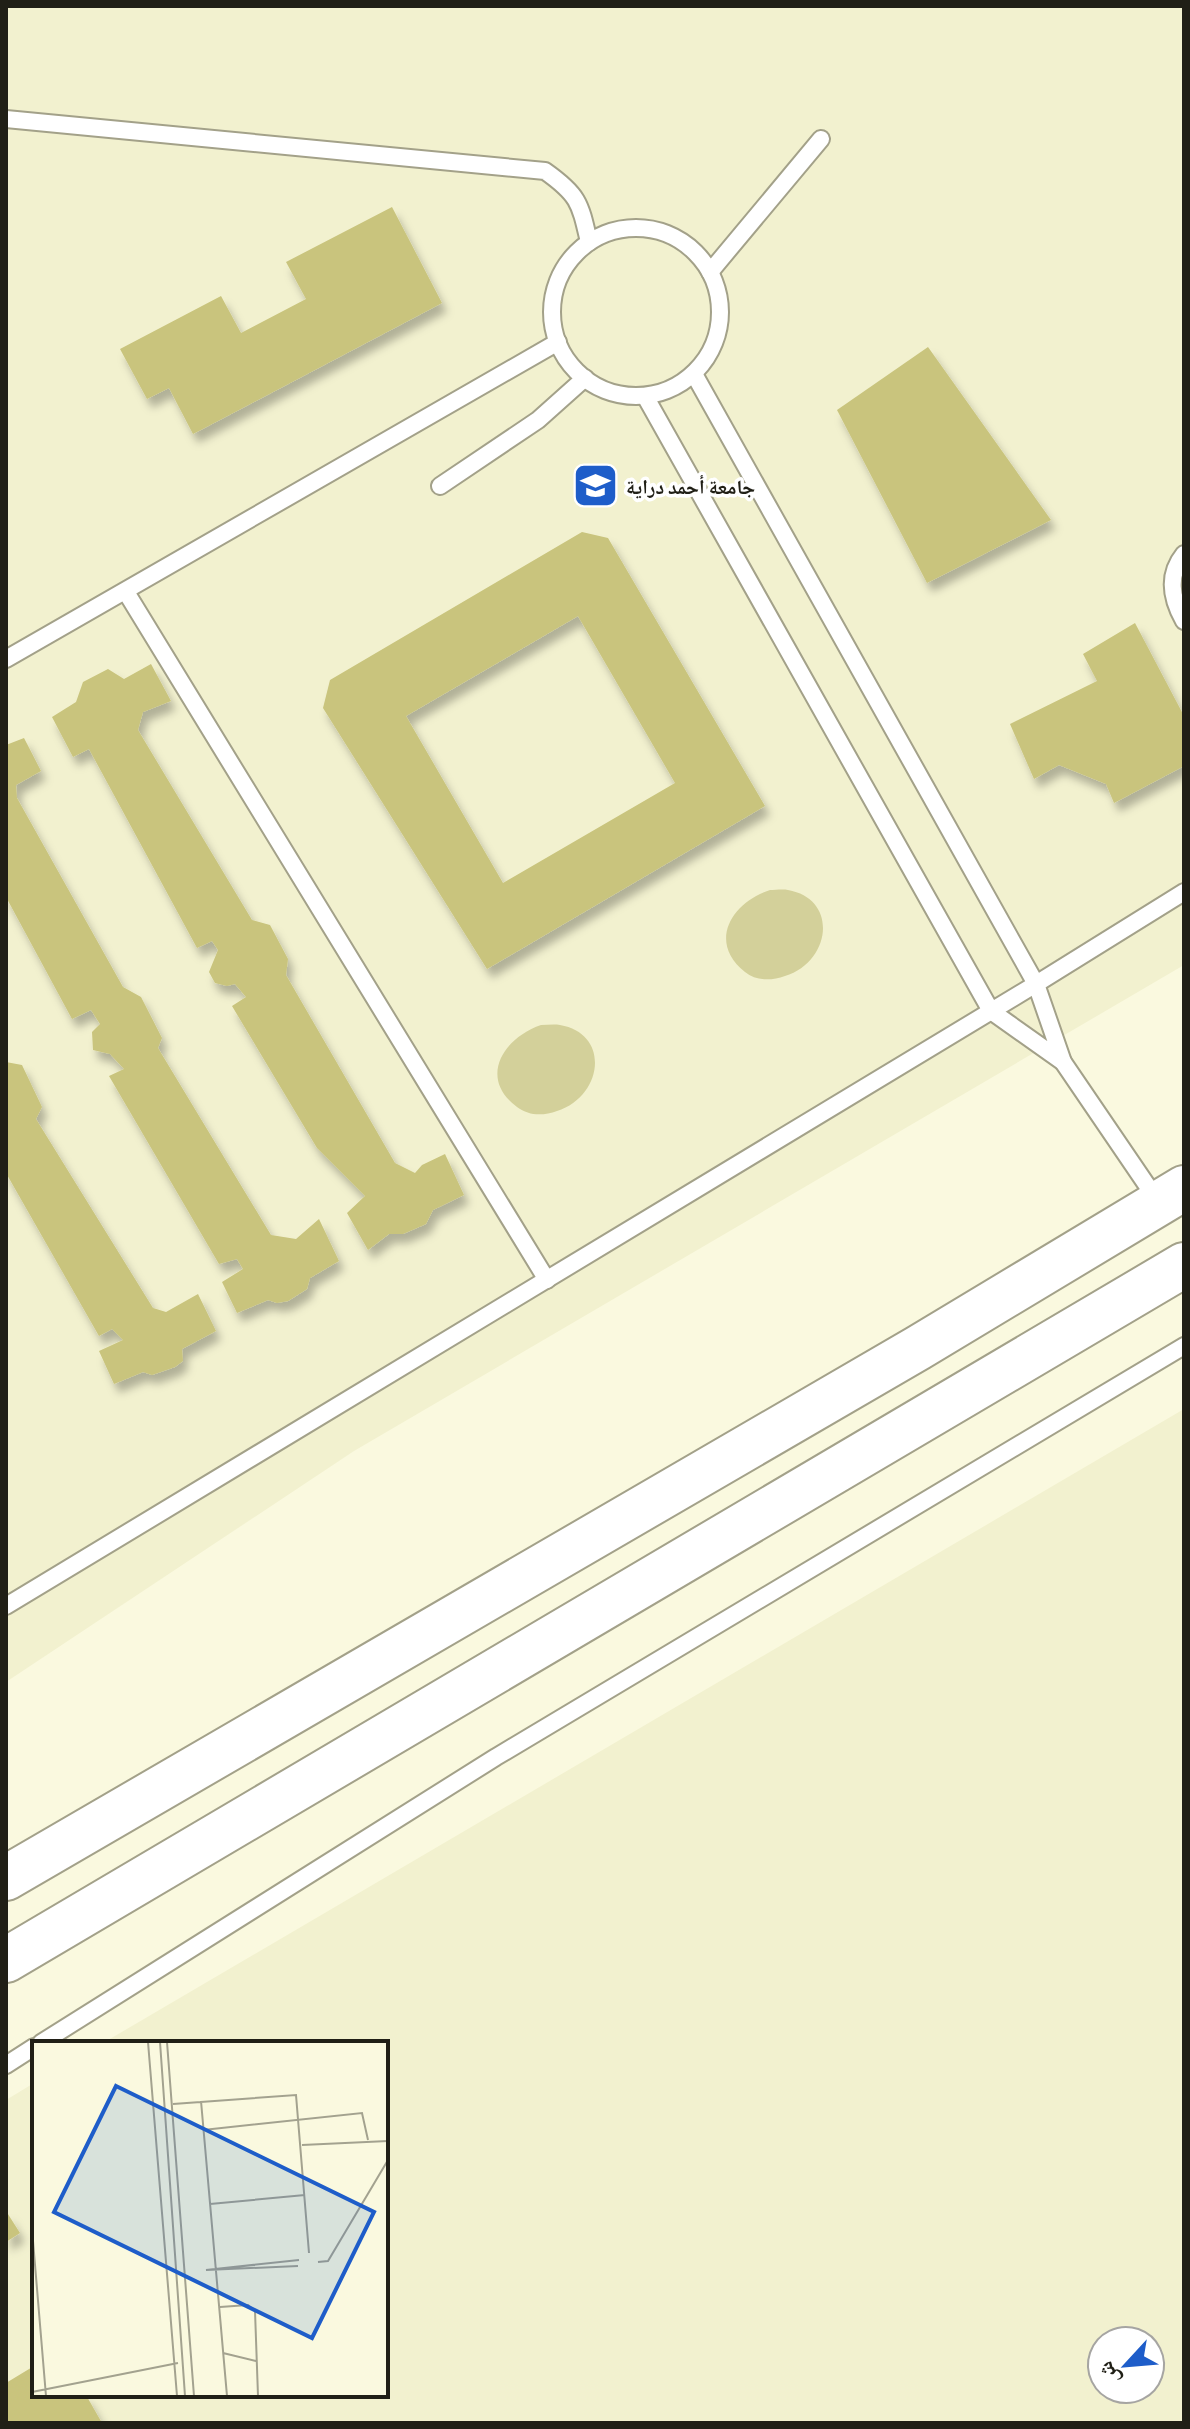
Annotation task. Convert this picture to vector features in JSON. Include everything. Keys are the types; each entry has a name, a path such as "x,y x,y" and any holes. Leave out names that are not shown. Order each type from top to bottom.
{"main road":[{"path":"6,1878 890,1365 1172,1196"},
{"path":"6,1960 1184,1265"}],"lane":[{"path":"6,119 545,171 565,185 579,202 589,242"},
{"path":"710,272 821,139"},
{"path":"642,228 669,235 693,250 710,272 720,298 720,326 711,352 694,374 672,389 645,396 617,395 592,384 571,366 558,342 552,314 556,286 569,262 589,242 615,231 642,228"},
{"path":"6,659 558,342"},
{"path":"694,374 1036,984 1063,1062"},
{"path":"440,486 538,420 585,378"},
{"path":"645,396 991,1011 1063,1062 1172,1196"},
{"path":"1184,554 1175,565 1171,586 1184,621"},
{"path":"126,592 547,1280"},
{"path":"9,1598 547,1280 1184,892"},
{"path":"44,2041 496,1757 1184,1346"},
{"path":"6,2065 32,2048"}],"shaded area":[{"name":"جامعة أحمد دراية","path":"6,6 1184,6 1184,965 354,1451 6,1682"},
{"path":"770,890 788,890 816,905 822,917 823,931 820,945 800,969 780,978 764,979 749,975 734,960 726,936 735,913 756,896"},
{"path":"541,1025 560,1025 588,1040 594,1052 595,1066 592,1080 572,1103 552,1113 536,1114 522,1110 505,1096 497,1072 506,1049 527,1031"},
{"path":"1184,1409 1184,2423 6,2423 6,2100 32,2084 32,2397 388,2397 388,2041 106,2041"}],"building":[{"path":"392,207 442,303 193,434 169,388 147,399 120,349 221,296 241,333 306,299 286,262"},
{"path":"928,347 1051,520 927,583 837,410"},
{"path":"582,532 608,538 765,806 487,969 323,708 330,680","holes":["578,616 675,783 503,883 406,716"]},
{"path":"1135,623 1184,716 1184,766 1114,803 1106,784 1059,765 1034,779 1010,724 1097,681 1083,654"},
{"path":"151,664 171,701 143,712 138,730 252,920 270,925 288,959 286,975 395,1163 415,1173 422,1165 445,1154 464,1195 433,1210 426,1224 403,1234 389,1234 368,1250 347,1213 365,1196 317,1148 232,1006 246,997 235,984 215,983 209,972 218,950 212,941 197,948 89,749 73,757 52,717 76,702 83,682 108,669 124,679"},
{"path":"24,738 41,771 16,785 17,798 123,987 141,997 162,1038 158,1048 271,1235 296,1239 319,1219 339,1261 310,1278 307,1289 288,1301 277,1303 268,1300 237,1313 222,1282 243,1269 237,1259 219,1264 109,1076 124,1069 110,1054 93,1050 92,1032 100,1024 91,1010 72,1019 6,897 6,745"},
{"path":"6,1062 22,1065 42,1107 36,1119 153,1308 166,1312 198,1294 216,1331 182,1349 183,1361 175,1367 152,1375 143,1372 114,1384 99,1351 123,1340 112,1329 99,1336 6,1173"},
{"path":"6,2211 20,2233 6,2242"},
{"path":"32,2367 32,2397 87,2397 102,2423 6,2423 6,2383"}],"place":[{"name":"جامعة أحمد دراية","path":"595,486"}]}
